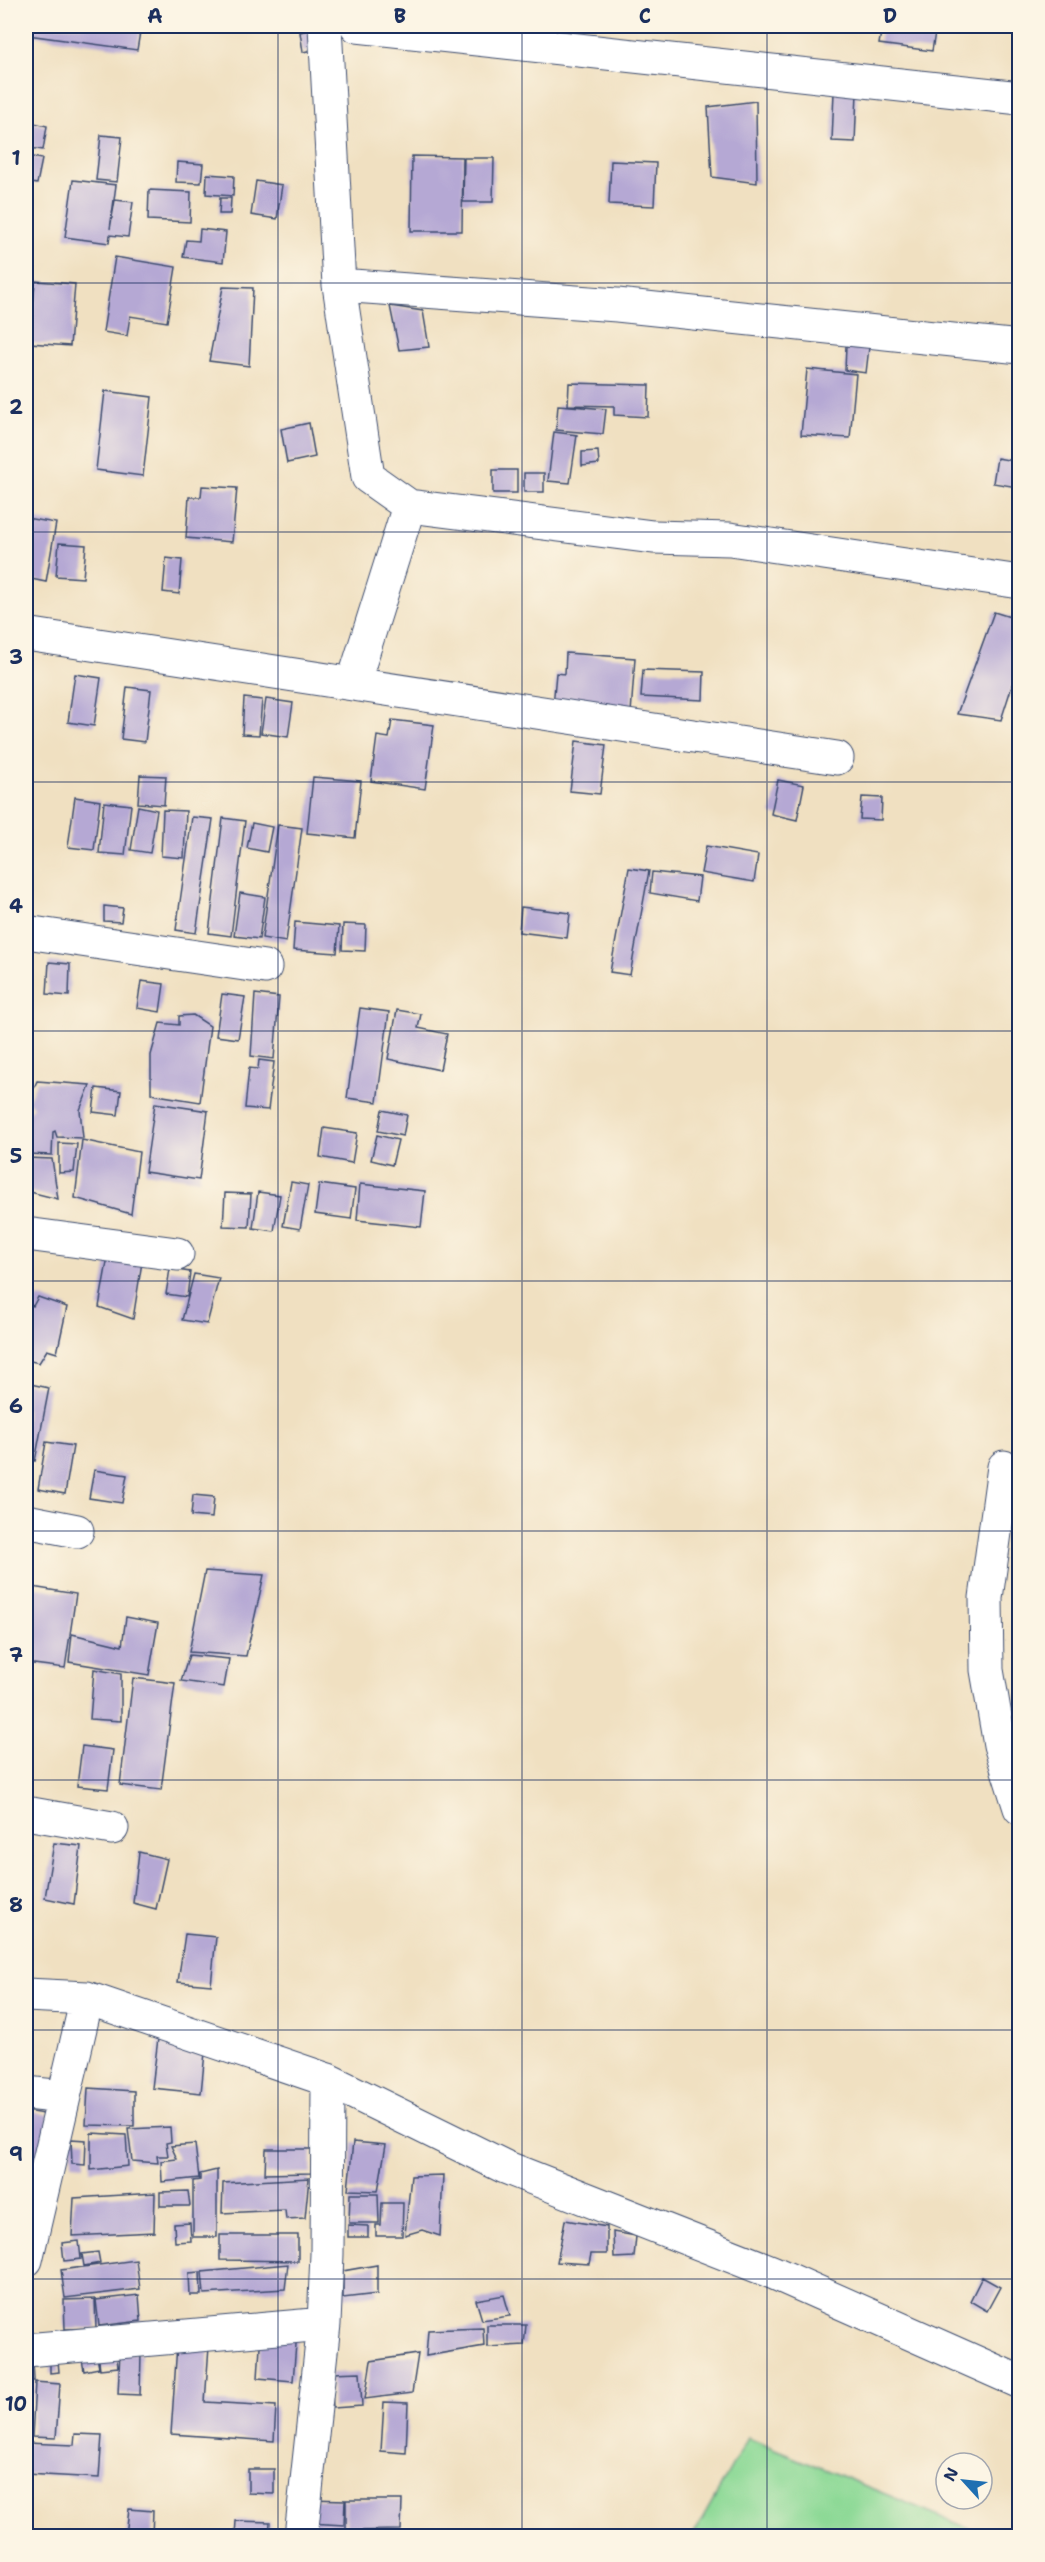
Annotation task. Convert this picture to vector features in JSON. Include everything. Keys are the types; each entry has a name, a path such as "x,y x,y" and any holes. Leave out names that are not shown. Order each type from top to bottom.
{"street":[{"path":"325,26 339,285 368,477 409,506 653,537 730,539 1020,582"},
{"path":"357,26 1020,98"},
{"path":"339,285 617,305 1020,347"},
{"path":"353,684 409,506"},
{"path":"26,634 837,758"},
{"path":"26,932 265,967"},
{"path":"26,1234 177,1254"},
{"path":"1004,1467 986,1598 987,1670 1000,1745 1020,1808"},
{"path":"26,1521 78,1531"},
{"path":"26,1813 112,1828"},
{"path":"26,1995 87,1998 328,2080 505,2167 772,2272 1020,2382"},
{"path":"26,2260 87,1998"},
{"path":"301,2536 324,2324 327,2254 328,2080"},
{"path":"26,2093 64,2097"},
{"path":"26,2350 324,2324"}],"green space":[{"path":"748,2438 988,2536 693,2536"}],"building":[{"path":"29,26 141,26 137,50 28,35"},
{"path":"882,26 936,26 932,51 879,44"},
{"path":"318,28 321,48 303,52 300,32"},
{"path":"834,92 857,92 855,142 832,141"},
{"path":"756,101 757,183 712,177 708,107"},
{"path":"26,121 47,126 43,150 30,148 28,156 42,159 37,184 26,182"},
{"path":"101,135 122,137 117,182 96,180"},
{"path":"412,156 463,157 462,231 411,231"},
{"path":"464,158 494,158 493,202 463,202"},
{"path":"611,161 656,163 654,206 609,204"},
{"path":"177,162 203,164 201,183 176,182"},
{"path":"207,174 234,176 233,196 206,194"},
{"path":"73,180 116,185 110,229 115,200 133,202 128,237 110,235 109,243 65,237"},
{"path":"256,181 282,185 277,219 251,215"},
{"path":"149,190 191,192 190,222 148,220"},
{"path":"220,198 231,198 230,214 219,214"},
{"path":"200,229 226,232 223,262 183,257 186,240 199,241"},
{"path":"115,257 176,267 167,322 130,316 127,336 103,332"},
{"path":"35,281 75,284 70,346 30,343"},
{"path":"223,287 253,288 249,366 209,361"},
{"path":"390,306 423,311 429,347 399,350"},
{"path":"846,346 869,347 866,373 845,370"},
{"path":"807,369 856,374 850,438 801,435"},
{"path":"569,383 649,385 648,417 614,415 614,406 568,405"},
{"path":"105,391 152,397 143,476 96,470"},
{"path":"558,405 606,409 603,434 556,430"},
{"path":"309,423 315,457 287,463 281,429"},
{"path":"554,432 577,435 570,483 548,481"},
{"path":"598,451 599,464 582,466 582,452"},
{"path":"997,458 1020,462 1017,487 993,483"},
{"path":"493,470 517,470 517,493 493,493"},
{"path":"524,473 544,473 544,492 524,492"},
{"path":"202,486 237,488 232,542 186,538 189,497 201,497"},
{"path":"26,518 56,523 46,582 26,578"},
{"path":"59,543 86,545 83,578 56,576"},
{"path":"166,558 182,560 179,594 163,592"},
{"path":"994,612 1020,620 1020,661 1001,720 957,714"},
{"path":"566,653 635,658 631,713 553,706 556,673 565,674"},
{"path":"643,670 704,672 703,700 641,697"},
{"path":"75,674 101,678 94,726 68,722"},
{"path":"127,687 151,690 145,742 121,739"},
{"path":"244,698 262,700 259,735 242,734"},
{"path":"266,699 293,703 288,737 261,733"},
{"path":"392,720 434,725 425,789 371,781 377,736 389,738"},
{"path":"576,741 606,745 600,794 570,791"},
{"path":"140,775 166,776 164,805 138,803"},
{"path":"313,777 361,781 355,838 307,833"},
{"path":"778,780 804,785 797,820 771,814"},
{"path":"75,797 100,801 94,850 68,847"},
{"path":"862,797 882,798 881,820 860,819"},
{"path":"104,802 131,805 125,855 99,853"},
{"path":"138,806 157,810 150,853 131,850"},
{"path":"163,810 186,811 184,858 161,856"},
{"path":"192,817 213,819 196,933 176,930"},
{"path":"223,818 245,821 231,936 209,933"},
{"path":"252,823 272,827 267,852 247,848"},
{"path":"278,825 302,828 286,942 262,938"},
{"path":"706,846 758,855 754,882 701,873"},
{"path":"629,868 649,871 630,975 610,972"},
{"path":"652,872 700,877 697,901 650,893"},
{"path":"240,893 265,897 259,939 234,936"},
{"path":"104,906 123,908 121,922 104,921"},
{"path":"521,907 570,913 567,938 519,932"},
{"path":"295,922 339,926 337,953 293,950"},
{"path":"343,924 366,925 365,951 342,950"},
{"path":"49,962 70,964 69,996 47,994"},
{"path":"141,981 164,984 160,1012 137,1008"},
{"path":"222,994 245,997 238,1039 216,1036"},
{"path":"255,994 279,997 274,1059 251,1056"},
{"path":"360,1008 389,1012 377,1102 347,1098"},
{"path":"397,1010 421,1014 418,1028 447,1034 440,1070 388,1059"},
{"path":"193,1015 210,1026 200,1102 151,1094 151,1055 160,1023 179,1025 179,1016"},
{"path":"259,1060 274,1062 268,1110 245,1108 249,1068 258,1069"},
{"path":"37,1081 90,1085 80,1110 83,1138 57,1137 55,1131 53,1132 52,1155 28,1154 27,1116 33,1107 28,1101"},
{"path":"96,1088 121,1091 118,1115 93,1112"},
{"path":"155,1103 208,1111 199,1180 145,1172"},
{"path":"382,1110 407,1115 403,1136 378,1131"},
{"path":"324,1128 357,1133 352,1163 320,1157"},
{"path":"377,1135 398,1140 392,1165 371,1160"},
{"path":"82,1140 139,1152 131,1214 75,1198"},
{"path":"59,1143 77,1144 74,1172 59,1173"},
{"path":"26,1158 52,1159 58,1199 26,1191"},
{"path":"291,1182 308,1185 300,1229 283,1226"},
{"path":"319,1184 355,1189 351,1219 315,1214"},
{"path":"360,1184 425,1191 421,1227 357,1220"},
{"path":"258,1192 280,1195 274,1231 253,1228"},
{"path":"225,1193 251,1194 249,1227 223,1226"},
{"path":"108,1256 142,1262 133,1319 99,1307"},
{"path":"170,1269 190,1272 187,1297 166,1294"},
{"path":"194,1274 219,1278 207,1324 182,1320"},
{"path":"38,1297 67,1307 57,1353 47,1350 39,1363 26,1360 26,1303 33,1306"},
{"path":"26,1383 49,1388 35,1461 26,1459"},
{"path":"46,1442 73,1446 65,1494 38,1489"},
{"path":"94,1470 127,1475 122,1503 89,1498"},
{"path":"193,1495 214,1497 212,1518 191,1516"},
{"path":"205,1571 264,1575 246,1656 189,1652"},
{"path":"26,1586 76,1594 65,1668 26,1663"},
{"path":"126,1617 158,1623 149,1675 69,1662 72,1634 122,1646"},
{"path":"189,1655 229,1659 224,1687 181,1681"},
{"path":"94,1669 121,1674 121,1721 90,1719"},
{"path":"133,1678 175,1683 161,1790 120,1785"},
{"path":"82,1746 113,1750 108,1789 77,1786"},
{"path":"54,1843 81,1846 74,1904 45,1898"},
{"path":"26,1846 30,1848 27,1871 26,1871"},
{"path":"139,1852 167,1859 156,1909 133,1903"},
{"path":"185,1934 216,1937 211,1985 178,1982"},
{"path":"159,2030 206,2042 201,2093 152,2088"},
{"path":"88,2088 134,2091 134,2126 86,2125"},
{"path":"26,2111 49,2115 42,2166 26,2165"},
{"path":"170,2127 171,2142 166,2143 168,2156 157,2156 158,2163 132,2161 128,2129"},
{"path":"91,2133 126,2135 128,2166 91,2170"},
{"path":"71,2139 86,2140 85,2165 72,2164"},
{"path":"353,2142 386,2145 378,2191 348,2190"},
{"path":"195,2144 199,2178 162,2182 161,2161 177,2159 171,2146"},
{"path":"266,2149 312,2149 311,2173 265,2174"},
{"path":"217,2170 217,2237 193,2237 193,2181 200,2180 200,2174"},
{"path":"443,2175 440,2236 422,2230 405,2235 411,2176"},
{"path":"309,2178 305,2218 286,2219 285,2210 222,2213 223,2183"},
{"path":"188,2191 190,2206 160,2206 160,2192"},
{"path":"155,2193 154,2232 72,2236 74,2198"},
{"path":"350,2194 378,2194 379,2223 349,2223"},
{"path":"382,2203 403,2203 402,2236 376,2236 376,2225 381,2225"},
{"path":"565,2220 607,2227 607,2254 591,2254 589,2264 557,2262"},
{"path":"190,2223 191,2241 175,2242 174,2224"},
{"path":"348,2225 368,2226 368,2237 348,2237"},
{"path":"613,2232 636,2236 634,2257 614,2258"},
{"path":"220,2235 298,2235 298,2261 220,2260"},
{"path":"79,2241 81,2259 64,2261 62,2243"},
{"path":"98,2252 100,2263 84,2266 82,2254"},
{"path":"136,2260 140,2289 65,2298 61,2270"},
{"path":"288,2264 285,2289 204,2294 202,2272"},
{"path":"377,2265 377,2294 343,2298 343,2271"},
{"path":"200,2272 201,2295 190,2295 189,2273"},
{"path":"982,2277 1000,2287 987,2311 970,2301"},
{"path":"139,2295 141,2321 99,2326 96,2300"},
{"path":"504,2295 510,2316 482,2320 476,2300"},
{"path":"95,2299 96,2328 65,2329 64,2300"},
{"path":"487,2325 526,2325 524,2345 487,2347"},
{"path":"483,2328 484,2346 426,2356 428,2330"},
{"path":"261,2330 297,2332 293,2381 258,2378"},
{"path":"177,2345 209,2347 205,2402 276,2406 274,2441 171,2434"},
{"path":"116,2350 118,2367 100,2369 98,2352"},
{"path":"120,2352 141,2354 140,2395 118,2394"},
{"path":"418,2354 412,2393 365,2399 371,2361"},
{"path":"97,2357 99,2368 84,2371 82,2359"},
{"path":"26,2361 33,2361 34,2381 26,2381"},
{"path":"58,2361 59,2372 50,2373 50,2362"},
{"path":"360,2372 362,2406 333,2408 331,2373"},
{"path":"35,2382 60,2384 56,2438 32,2437"},
{"path":"384,2402 408,2403 406,2453 381,2451"},
{"path":"75,2434 102,2435 99,2478 26,2474 26,2443 74,2445"},
{"path":"248,2469 274,2469 274,2494 248,2493"},
{"path":"310,2499 345,2500 344,2525 309,2523"},
{"path":"346,2500 402,2500 401,2530 346,2531"},
{"path":"129,2509 153,2511 152,2536 126,2536"},
{"path":"236,2521 270,2522 269,2536 235,2536"}]}
